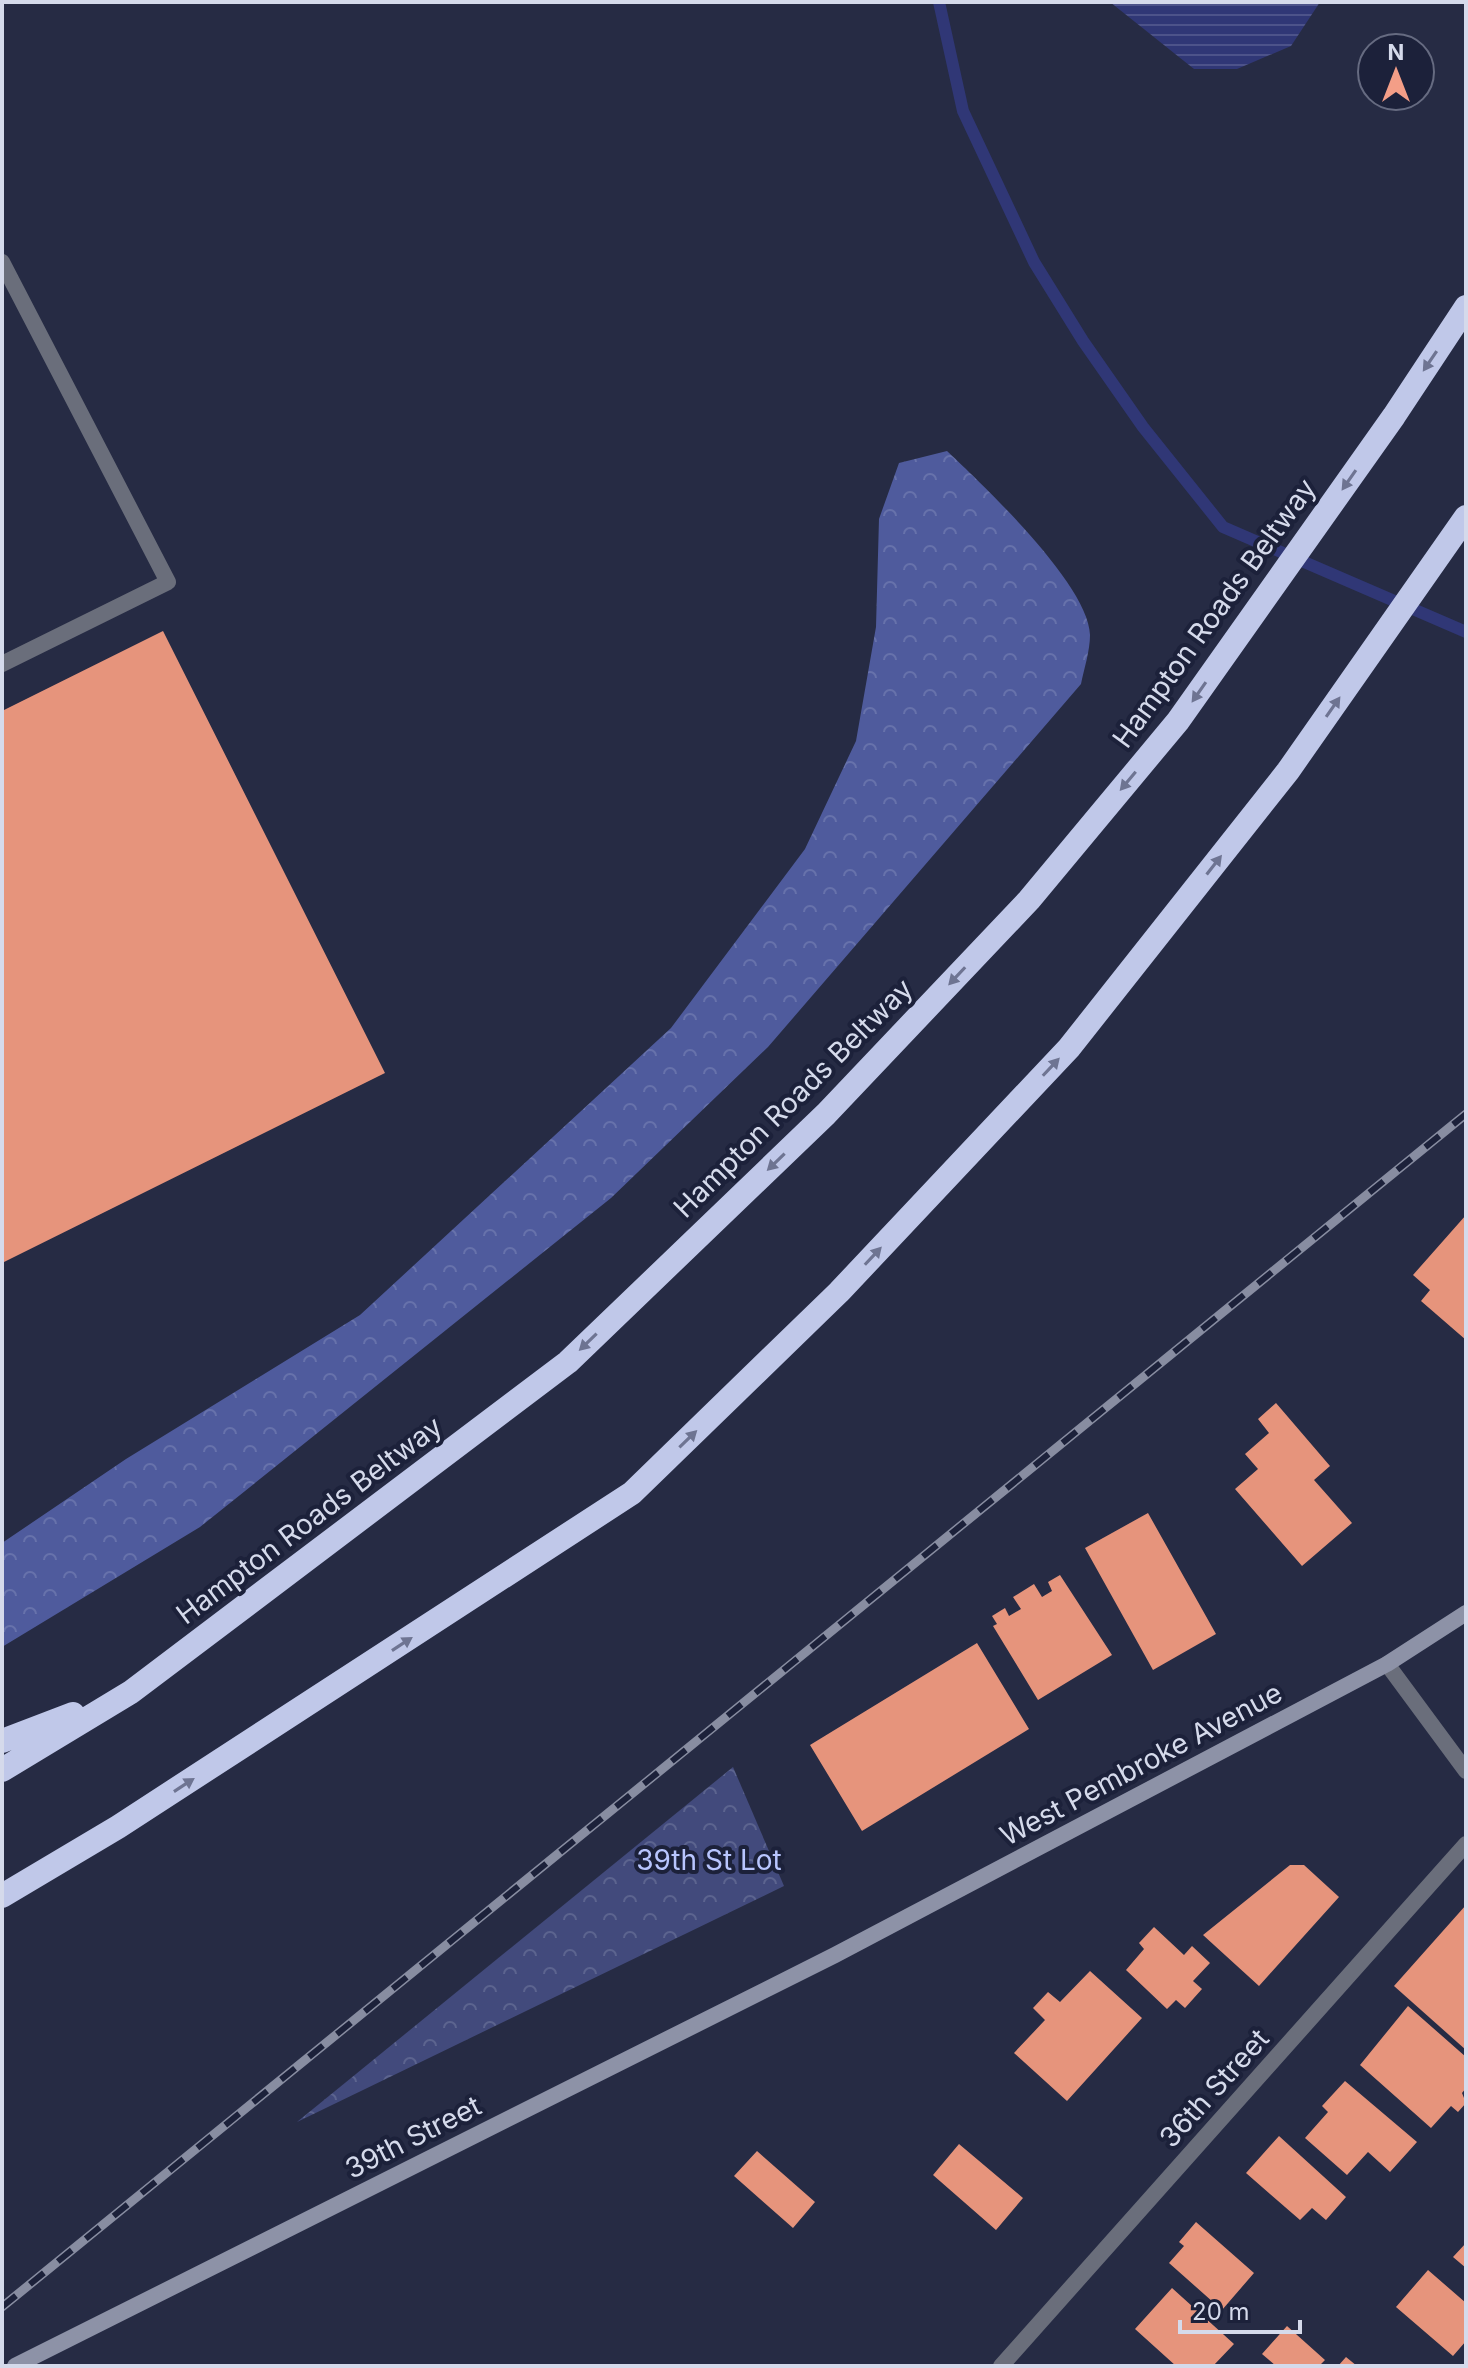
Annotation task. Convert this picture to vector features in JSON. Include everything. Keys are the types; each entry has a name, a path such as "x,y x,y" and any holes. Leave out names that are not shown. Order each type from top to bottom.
{"highway":[{"name":"Hampton Roads Beltway","path":"2,1770 131,1692 568,1362 837,1103 1029,900 1178,721 1394,416 1466,307"},
{"path":"2,1909 118,1827 632,1493 839,1292 1069,1048 1288,771 1466,517"},
{"path":"2,1741 131,1692"},
{"path":"2,1896 118,1827"}],"main road":[{"name":"West Pembroke Avenue","path":"835,1955 1387,1664 1466,1613"},
{"name":"39th Street","path":"15,2366 835,1955"}],"street":[{"path":"2,262 168,582 2,664"},
{"path":"1387,1664 1466,1771"},
{"name":"36th Street","path":"1001,2366 1466,1844"}],"green space":[{"path":"947,451 1032,537 1072,590 1085,614 1090,635 1081,684 768,1047 611,1198 200,1527 2,1647 2,1543 126,1459 360,1315 671,1028 805,849 856,741 876,627 879,519 899,463"},
{"name":"39th St Lot","path":"733,1767 784,1886 297,2122"}],"shaded area":[{"path":"1110,2 1320,2 1291,46 1237,69 1194,69"}],"building":[{"path":"163,631 385,1073 2,1263 2,711"},
{"path":"1466,1215 1466,1340 1421,1301 1430,1290 1413,1275"},
{"path":"1276,1403 1330,1466 1314,1480 1352,1523 1302,1566 1235,1489 1258,1469 1245,1454 1269,1433 1258,1419"},
{"path":"1148,1513 1216,1634 1153,1670 1085,1548"},
{"path":"1060,1575 1112,1655 1038,1700 993,1626 997,1624 992,1616 1005,1608 1009,1616 1021,1609 1013,1597 1034,1584 1042,1597 1052,1591 1048,1582"},
{"path":"977,1643 1029,1729 862,1831 810,1745"},
{"path":"1290,1865 1304,1865 1339,1897 1259,1986 1203,1935"},
{"path":"1466,1905 1466,2050 1394,1986"},
{"path":"1154,1927 1184,1955 1192,1946 1210,1963 1193,1981 1202,1989 1185,2008 1176,2000 1167,2009 1126,1970 1144,1949 1139,1943"},
{"path":"1090,1971 1142,2018 1067,2101 1014,2053 1045,2020 1033,2008 1048,1992 1060,2002"},
{"path":"1408,2006 1466,2057 1466,2088 1462,2093 1466,2103 1458,2112 1451,2106 1431,2128 1360,2065"},
{"path":"1345,2081 1417,2142 1390,2172 1368,2152 1347,2175 1305,2138 1328,2112 1322,2106"},
{"path":"1279,2136 1346,2197 1326,2220 1312,2208 1300,2220 1246,2173"},
{"path":"959,2144 1023,2198 996,2230 933,2175"},
{"path":"757,2151 815,2202 793,2228 734,2176"},
{"path":"1196,2222 1254,2273 1222,2310 1169,2263 1184,2246 1179,2242"},
{"path":"1466,2243 1466,2268 1453,2257"},
{"path":"1428,2270 1466,2303 1466,2341 1453,2356 1396,2307"},
{"path":"1172,2288 1234,2344 1213,2366 1176,2366 1135,2329"},
{"path":"1287,2326 1325,2360 1319,2366 1276,2366 1262,2354"},
{"path":"1346,2357 1357,2366 1338,2366"}],"waterway":[{"path":"939,2 963,111 1034,262 1083,341 1143,427 1223,527 1466,632"}],"railway":[{"path":"2,2307 1466,1114"}]}
